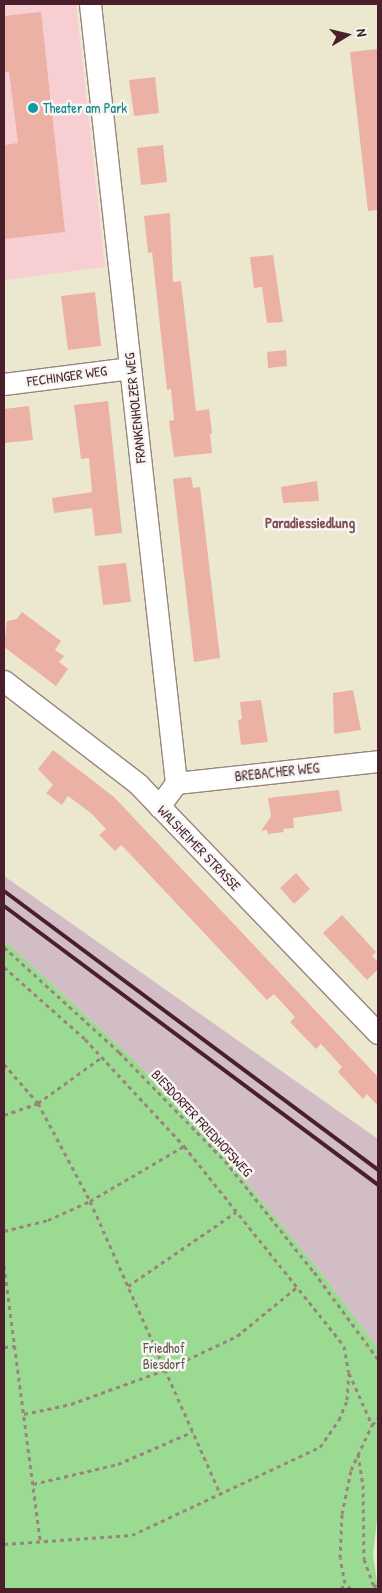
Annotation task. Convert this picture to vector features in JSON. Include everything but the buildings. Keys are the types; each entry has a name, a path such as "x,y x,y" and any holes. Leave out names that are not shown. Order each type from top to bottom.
{"street":[{"name":"FRANKENHOLZER WEG","path":"90,4 176,783"},
{"name":"FECHINGER WEG","path":"4,384 130,368"},
{"name":"WALSHEIMER STRASSE","path":"4,681 138,784 378,1033"},
{"name":"BREBACHER WEG","path":"176,783 378,761"},
{"path":"159,806 176,783"}],"path":[{"name":"BIESDORFER FRIEDHOFSWEG","path":"4,947 119,1052 225,1161 314,1272 378,1359"},
{"path":"4,967 102,1057 184,1146 298,1287 344,1346 349,1373 372,1425"},
{"path":"4,1116 38,1103 102,1057"},
{"path":"4,1064 38,1103 90,1201 220,1493"},
{"path":"4,1231 48,1220 90,1201 184,1146"},
{"path":"128,1286 236,1212"},
{"path":"4,1266 40,1541"},
{"path":"24,1414 71,1404 164,1370 236,1336 298,1287"},
{"path":"4,1347 15,1346"},
{"path":"4,1544 132,1535 320,1447 342,1414 347,1400 349,1373"},
{"path":"351,1589 345,1583 340,1558 342,1514 351,1470 372,1425 378,1418"},
{"path":"33,1484 118,1464 192,1432"},
{"path":"358,1453 363,1485 364,1559 373,1584 378,1588"},
{"path":"341,1589 345,1583"}],"shaded area":[{"path":"4,4 76,4 105,267 4,280"},
{"path":"4,876 378,1139 378,1348 323,1275 210,1138 127,1053 4,940"}],"green space":[{"name":"Friedhof Biesdorf","path":"4,940 127,1053 210,1138 323,1275 378,1348 378,1511 373,1555 378,1589 4,1589"}],"railway":[{"path":"4,891 378,1170"},
{"path":"4,906 378,1185"}],"place":[{"name":"Theater am Park","path":"33,108"}],"district":[{"name":"Paradiessiedlung","path":"310,523"}]}
